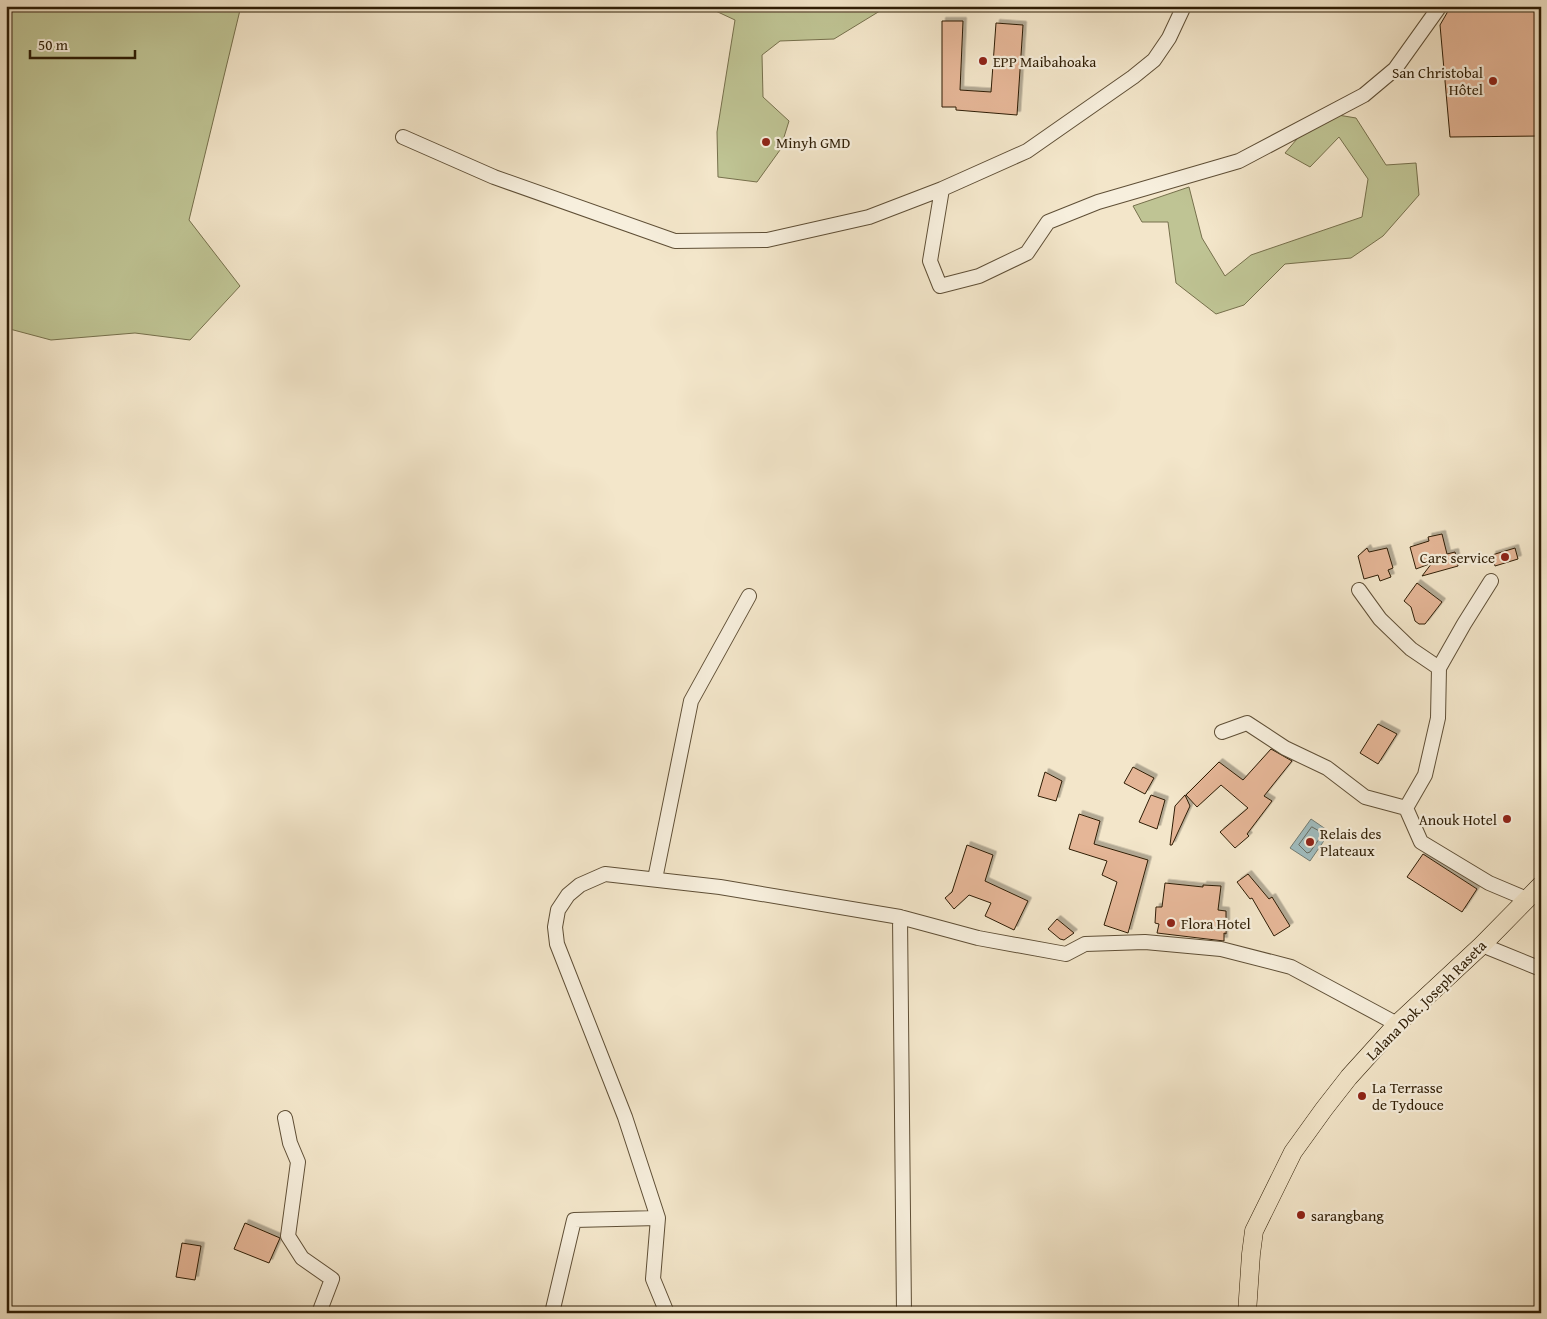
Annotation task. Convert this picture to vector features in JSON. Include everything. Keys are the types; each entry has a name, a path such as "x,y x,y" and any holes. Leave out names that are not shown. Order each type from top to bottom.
{"main road":[{"name":"Lalana Dok. Joseph Raseta","path":"1247,1313 1254,1231 1293,1152 1349,1077 1398,1024 1482,945 1541,885"}],"street":[{"path":"403,137 494,177 675,241 767,240 869,217 942,189 1027,151 1133,77 1154,60 1169,38 1184,6"},
{"path":"942,189 930,261 940,286 979,276 1027,253 1048,222 1098,202 1239,161 1364,95 1395,69 1440,6"},
{"path":"1406,808 1425,776 1438,718 1439,668 1491,581"},
{"path":"1359,590 1380,619 1411,650 1439,668"},
{"path":"655,879 691,701 749,596"},
{"path":"1222,732 1247,722 1285,748 1327,768 1365,797 1406,808"},
{"path":"1406,808 1421,842 1488,883 1527,899"},
{"path":"667,1313 653,1279 658,1218 625,1117 557,944 554,927 558,910 568,895 580,885 605,874 720,887 900,917 978,938 1066,954 1085,944 1145,942 1221,949 1292,967 1398,1024"},
{"path":"900,917 904,1313"},
{"path":"1482,945 1541,969"},
{"path":"285,1118 290,1143 298,1162 288,1236 302,1258 332,1279 319,1313"},
{"path":"552,1313 574,1220 658,1218"}],"green space":[{"path":"6,6 241,6 189,220 240,286 190,340 135,333 51,340 6,328"},
{"path":"705,6 888,6 834,39 780,41 762,55 763,97 789,121 780,150 757,182 718,177 717,132 735,20"},
{"path":"1320,112 1356,118 1386,165 1416,163 1419,195 1383,236 1351,258 1285,264 1244,305 1216,314 1176,283 1168,222 1142,222 1133,206 1189,187 1202,238 1225,276 1251,255 1362,217 1368,179 1339,137 1310,167 1285,153"}],"water":[{"path":"1311,819 1330,832 1310,861 1290,848"}],"building":[{"name":"San Christobal Hôtel","path":"1451,6 1541,6 1541,136 1450,137 1440,25"},
{"path":"942,21 963,21 960,90 991,92 996,23 1023,25 1017,115 942,107"},
{"path":"1442,534 1447,554 1455,552 1458,566 1422,576 1432,563 1416,569 1410,547 1429,541 1428,537"},
{"path":"1367,548 1369,552 1387,548 1393,568 1388,570 1391,577 1380,581 1378,575 1364,579 1358,556"},
{"name":"Cars service","path":"1515,548 1518,559 1495,566 1492,555"},
{"path":"1417,583 1442,602 1425,624 1419,624 1415,621 1411,607 1404,601"},
{"path":"1378,724 1397,734 1378,764 1360,753"},
{"path":"1271,749 1292,761 1264,796 1272,801 1247,834 1249,836 1235,848 1220,832 1248,808 1221,785 1197,807 1186,795 1219,762 1243,780"},
{"path":"1133,767 1154,778 1145,794 1124,783"},
{"path":"1045,772 1062,781 1056,801 1038,796"},
{"path":"1151,795 1165,800 1157,829 1139,822"},
{"path":"1185,795 1190,806 1172,845 1170,845 1175,806"},
{"path":"1079,814 1100,821 1094,844 1148,860 1128,933 1104,925 1117,882 1102,875 1107,861 1069,849"},
{"path":"967,845 993,855 985,881 1028,901 1014,930 985,916 991,903 969,895 954,909 945,898 952,892"},
{"path":"1423,854 1477,889 1462,912 1407,877"},
{"path":"1248,874 1269,899 1272,897 1290,926 1274,936 1252,898 1250,899 1237,882"},
{"path":"1165,883 1203,887 1203,885 1221,886 1218,910 1226,911 1226,934 1224,933 1224,941 1157,933 1159,924 1155,923 1156,907 1162,907"},
{"path":"1057,919 1074,933 1064,940 1048,929"},
{"path":"245,1223 280,1238 269,1263 234,1249"},
{"path":"182,1243 201,1246 195,1280 176,1277"}],"place":[{"name":"EPP Maibahoaka","path":"983,61"},
{"name":"San Christobal Hôtel","path":"1493,81"},
{"name":"Minyh GMD","path":"766,142"},
{"name":"Cars service","path":"1505,557"},
{"name":"Anouk Hotel","path":"1507,819"},
{"name":"Relais des Plateaux","path":"1310,842"},
{"name":"Flora Hotel","path":"1171,923"},
{"name":"La Terrasse de Tydouce","path":"1362,1096"},
{"name":"sarangbang","path":"1301,1215"}]}
